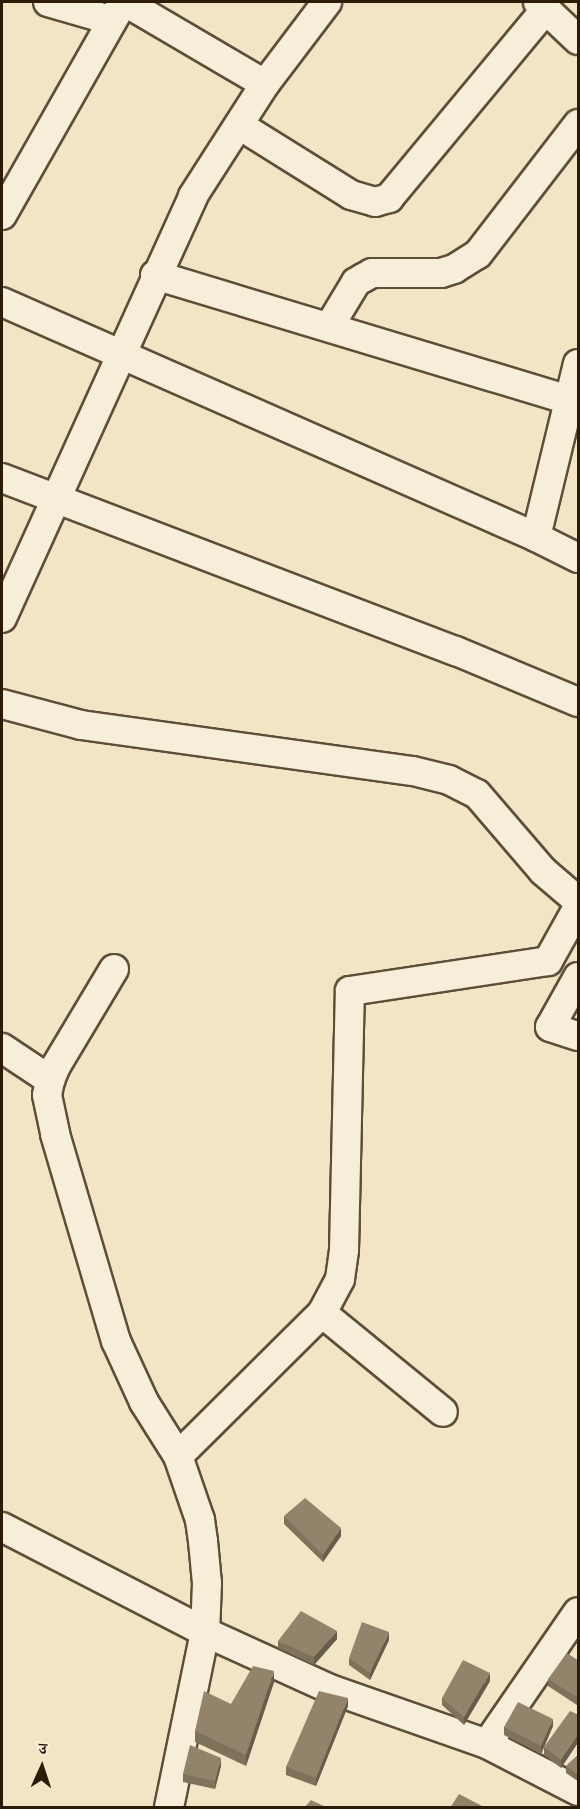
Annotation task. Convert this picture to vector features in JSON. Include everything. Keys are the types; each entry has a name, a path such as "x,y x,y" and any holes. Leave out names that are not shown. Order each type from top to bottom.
{"street":[{"path":"48,2 119,8 266,84"},
{"path":"2,618 155,275 193,196 266,84 327,2"},
{"path":"239,125 351,195 375,202 389,198 542,5 579,40"},
{"path":"2,215 119,8"},
{"path":"328,327 356,282 372,273 441,273 454,269 478,254 579,124"},
{"path":"155,275 569,400"},
{"path":"2,302 121,352 579,558"},
{"path":"536,537 579,364"},
{"path":"2,478 446,647 579,702"},
{"path":"2,704 81,725 413,771 448,780 477,794 543,871 579,901"},
{"path":"178,1456 322,1313 340,1279 345,1250 350,991 548,961 579,907"},
{"path":"114,969 50,1080 47,1095 50,1115 116,1341 144,1401 178,1456 200,1520 206,1558 205,1632 163,1807"},
{"path":"579,977 550,1027 579,1036"},
{"path":"2,1048 50,1080"},
{"path":"322,1313 443,1412"},
{"path":"2,1527 205,1632 330,1689 487,1744 579,1791"},
{"path":"487,1744 579,1612"}],"building":[{"path":"305,1498 341,1528 323,1555 284,1516"},
{"path":"301,1611 337,1631 314,1657 278,1641"},
{"path":"362,1622 389,1632 370,1673 349,1658"},
{"path":"567,1653 579,1661 579,1696 577,1697 548,1679"},
{"path":"463,1660 490,1673 464,1717 442,1698"},
{"path":"253,1666 274,1671 246,1755 195,1731 204,1691 231,1704"},
{"path":"319,1691 348,1698 316,1778 286,1767"},
{"path":"518,1702 553,1719 541,1746 504,1727"},
{"path":"570,1711 579,1715 579,1733 561,1760 544,1747"},
{"path":"190,1745 221,1758 215,1781 183,1774"},
{"path":"579,1754 579,1775 566,1766"},
{"path":"459,1794 486,1808 450,1808"},
{"path":"311,1800 328,1808 304,1808"}]}
